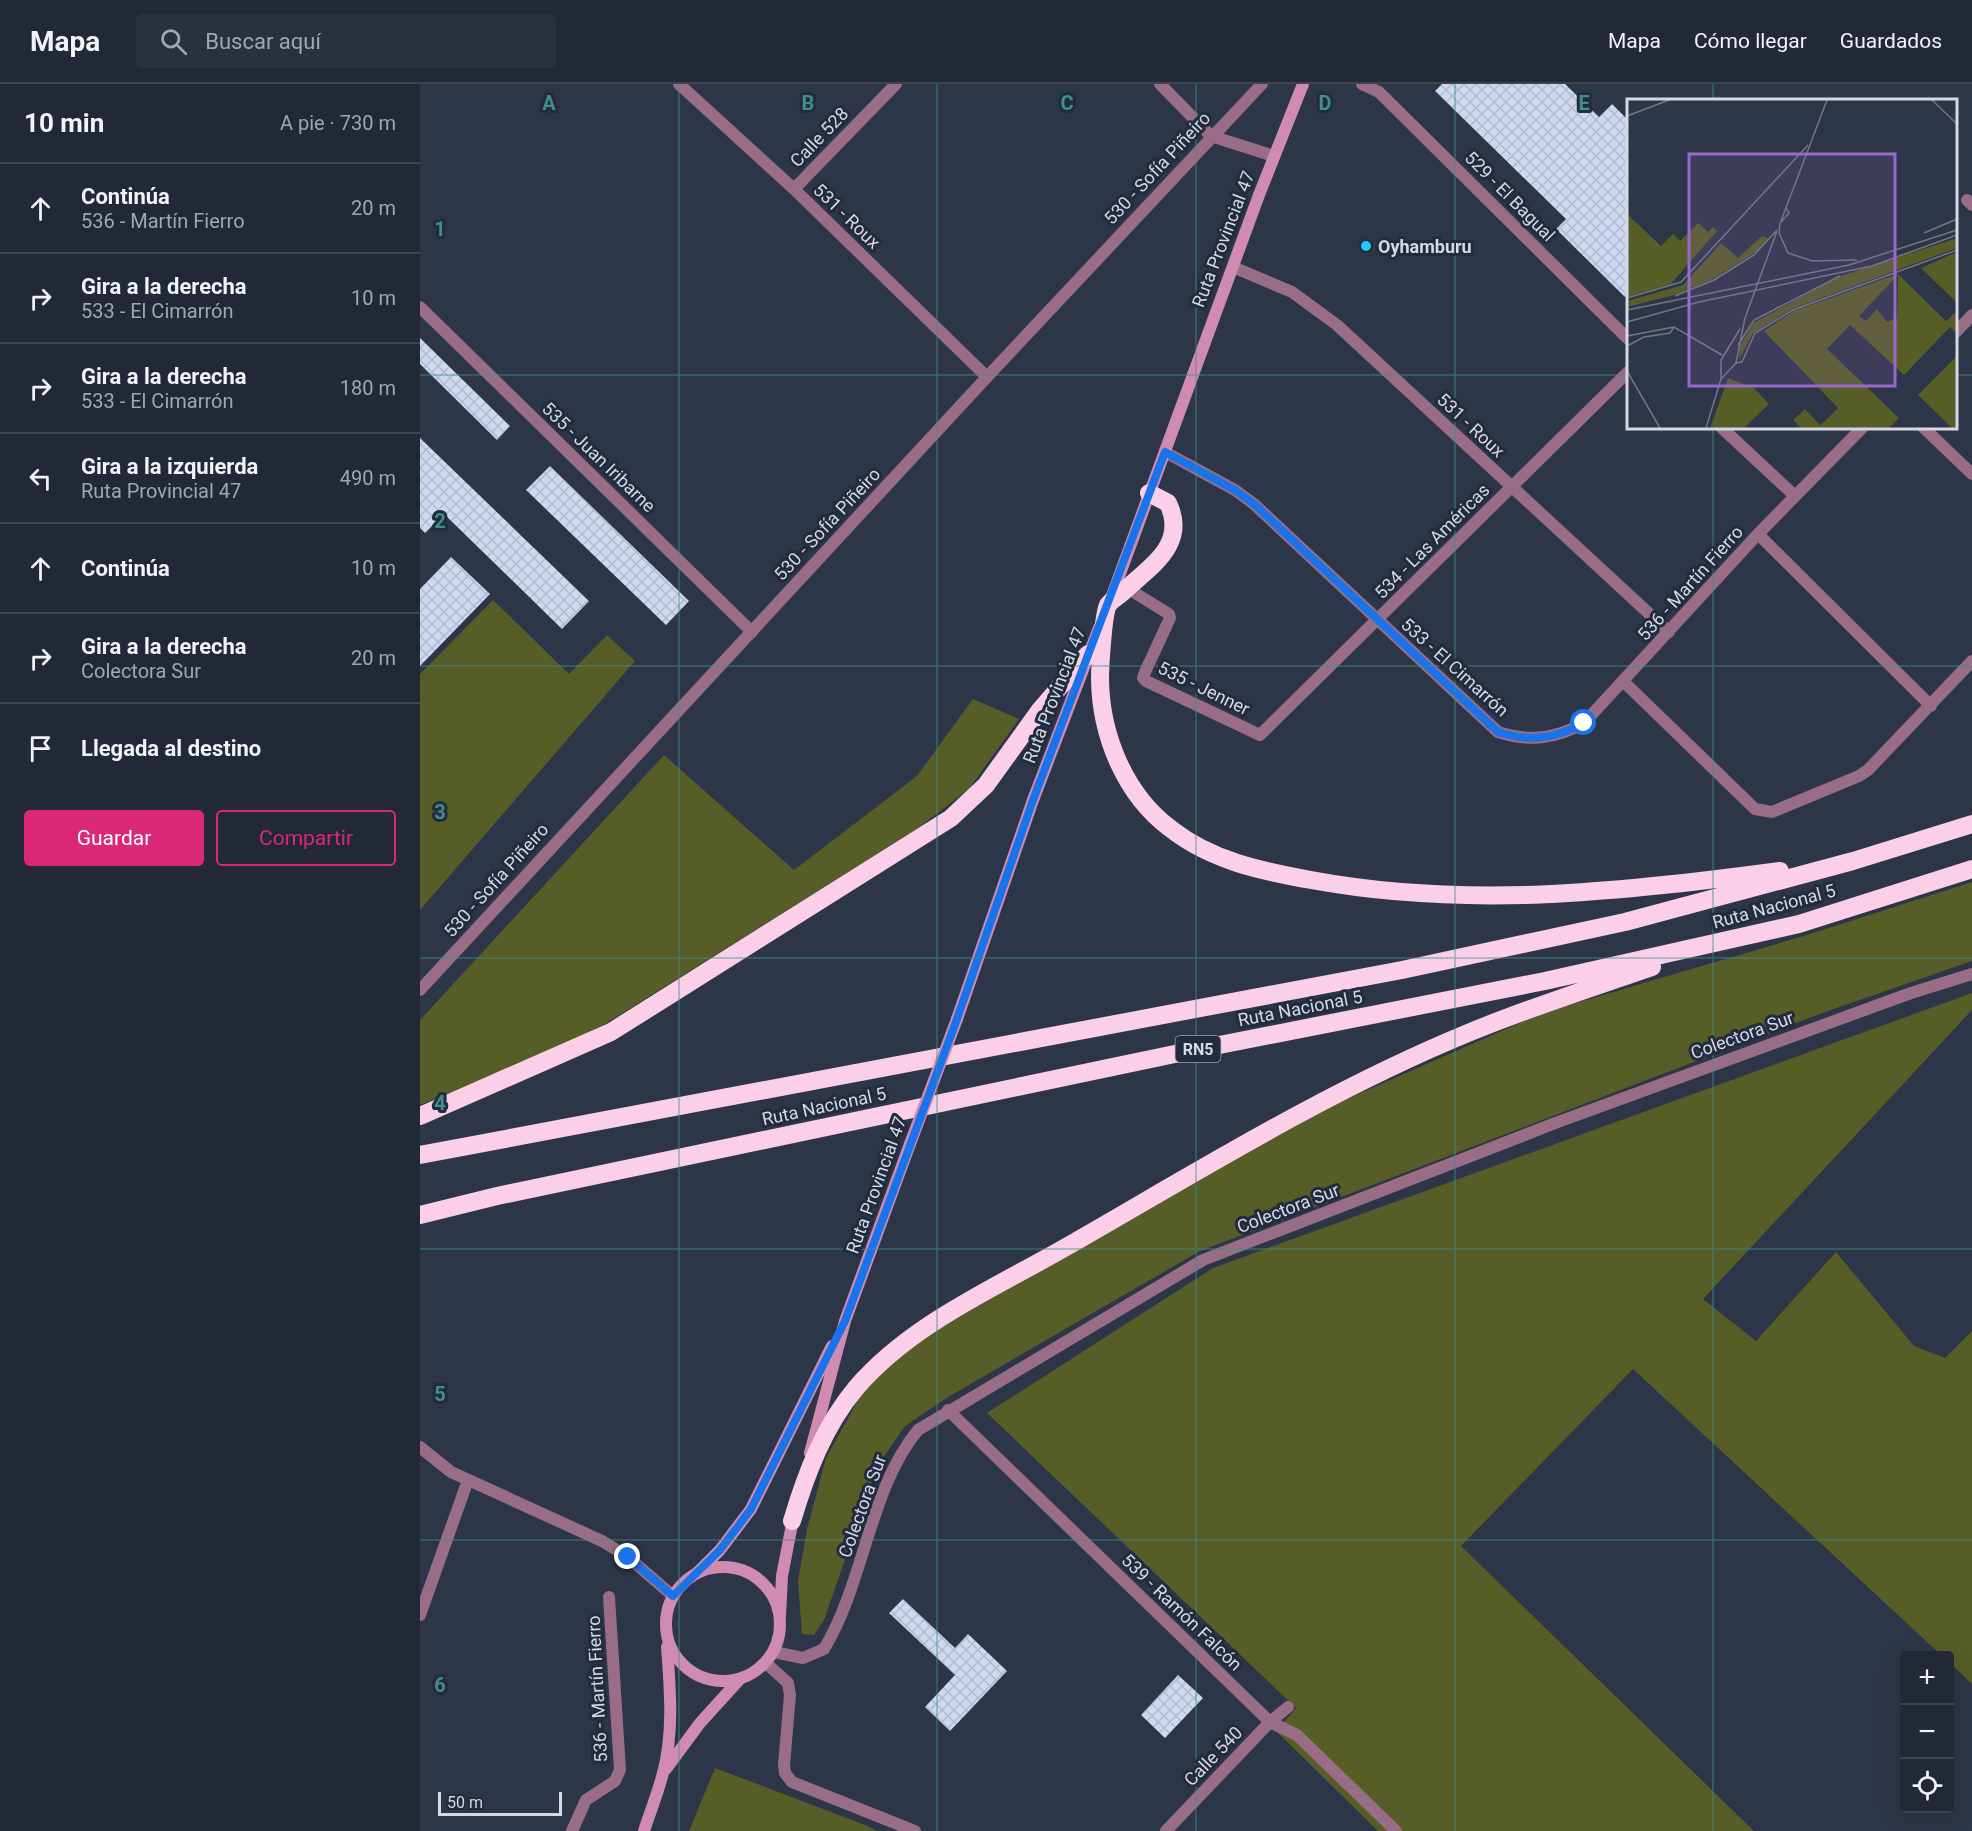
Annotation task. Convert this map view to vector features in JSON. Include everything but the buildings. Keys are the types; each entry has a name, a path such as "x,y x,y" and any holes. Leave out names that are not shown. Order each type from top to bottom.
{"highway":[{"path":"1149,493 1167,503 1174,520 1174,531 1171,543 1157,560 1108,606 1101,655 1102,704 1110,741 1125,777 1146,805 1170,829 1201,848 1239,865 1350,887 1473,897 1554,896 1660,887 1853,861"},
{"path":"420,1116 611,1032 951,818 986,785 1040,710 1088,654"},
{"name":"Ruta Nacional 5","path":"420,1155 1402,970 1625,922 1853,861 1972,824"},
{"name":"Ruta Nacional 5","path":"420,1215 496,1196 1189,1050 1545,981 1799,924 1972,869"},
{"path":"792,1521 810,1470 830,1426 855,1390 915,1334 1263,1133 1467,1034 1684,956 1799,924"}],"main road":[{"name":"Ruta Provincial 47","path":"780,1616 782,1576 792,1521 845,1321 957,1019 1033,800 1303,84"},
{"name":"Ruta Provincial 47","path":"698,1573 720,1550 751,1509 845,1321"},
{"path":"644,1831 664,1772 671,1709 665,1630 666,1612 680,1586 698,1573 715,1567 733,1568 750,1574 764,1585 775,1599 780,1616 780,1635 774,1652 766,1664 740,1679 700,1723 664,1772"},
{"path":"665,1630 669,1647 678,1661 691,1672 707,1680 723,1682 740,1679"}],"street":[{"name":"531 - Roux","path":"679,84 794,189 987,377"},
{"name":"Calle 528","path":"794,189 896,84"},
{"path":"1160,84 1211,136 1274,156"},
{"name":"530 - Sofía Piñeiro","path":"420,990 987,377 1262,84"},
{"name":"529 - El Bagual","path":"1364,85 1378,92 1627,337"},
{"name":"531 - Roux","path":"1233,267 1268,280 1312,305 1669,632"},
{"name":"535 - Juan Iribarne","path":"420,307 752,632"},
{"path":"1957,331 1972,315"},
{"name":"534 - Las Américas","path":"1260,735 1627,374"},
{"path":"1723,429 1795,496"},
{"name":"536 - Martín Fierro","path":"1532,739 1554,737 1584,723 1758,534 1861,429"},
{"path":"1925,429 1972,474"},
{"name":"533 - El Cimarrón","path":"1165,452 1235,490 1254,504 1498,732 1532,739"},
{"path":"1758,534 1931,706"},
{"name":"535 - Jenner","path":"1127,588 1169,614 1170,618 1143,678 1260,735"},
{"path":"1624,682 1760,812 1773,812 1859,776 1931,706 1972,661"},
{"name":"Colectora Sur","path":"774,1652 803,1658 824,1648 848,1600 895,1464 918,1430 948,1410 1203,1260 1558,1122 1911,993 1972,974"},
{"name":"539 - Ramón Falcón","path":"948,1410 1270,1722 1298,1735 1396,1831"},
{"path":"420,1447 451,1472 602,1541 628,1557 673,1596"},
{"path":"420,1615 468,1480"},
{"name":"536 - Martín Fierro","path":"572,1831 586,1800 615,1781 620,1770 609,1597"},
{"path":"766,1664 788,1683 790,1695 784,1765 785,1773 792,1782 915,1831"},
{"name":"Calle 540","path":"1166,1831 1270,1722 1288,1707"}],"green space":[{"path":"493,600 569,674 607,635 635,661 420,910 420,674"},
{"path":"973,699 1019,719 969,789 918,828 605,1024 539,1057 420,1105 420,1020 664,755 794,870 917,776"},
{"path":"1972,882 1972,961 1822,1013 1200,1251 948,1397 905,1426 878,1465 824,1620 814,1635 802,1634 798,1581 807,1529 826,1458 863,1391 904,1351 935,1331 1313,1114 1545,1012 1807,935"},
{"path":"1972,993 1972,1010 1703,1299 1756,1341 1836,1252 1914,1346 1945,1358 1972,1331 1972,1684 1954,1667 1954,1651 1937,1651 1633,1369 1461,1546 1754,1831 1378,1831 1276,1731 1296,1708 987,1413 1213,1268"},
{"path":"715,1768 865,1825 878,1831 689,1831"}],"place":[{"name":"Oyhamburu","path":"1366,246"}],"route":[{"path":"628,1557 673,1596 680,1586 698,1573 720,1550 759,1495 845,1321 957,1019 1033,800 1165,452 1235,490 1254,504 1498,732 1532,739 1554,737 1584,723"}]}
